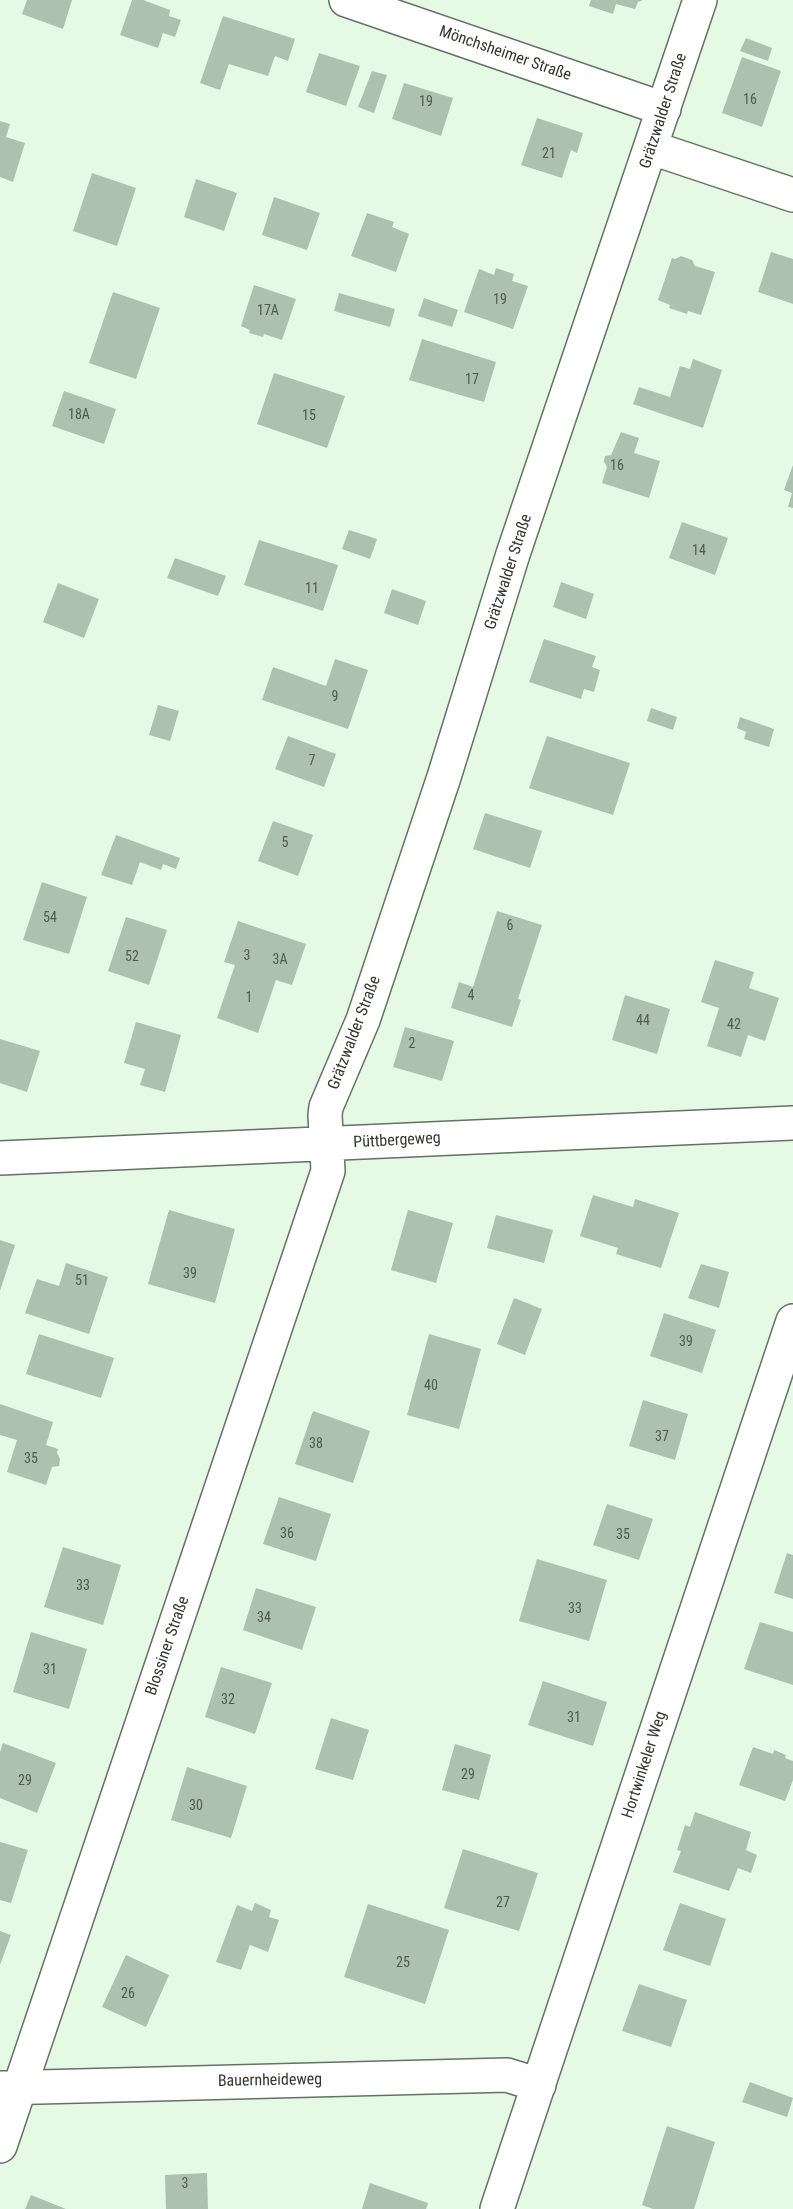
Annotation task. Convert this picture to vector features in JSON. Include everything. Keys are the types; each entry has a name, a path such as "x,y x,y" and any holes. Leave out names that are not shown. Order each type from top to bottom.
{"street":[{"name":"Mönchsheimer Straße","path":"346,0 664,109"},
{"name":"Grätzwalder Straße","path":"327,1144 326,1107 367,1009 444,777 513,554 652,148 700,0"},
{"path":"652,148 793,195"},
{"name":"Püttbergeweg","path":"0,1158 793,1123"},
{"name":"Blossiner Straße","path":"0,2146 10,2087 328,1171 327,1144"},
{"name":"Hortwinkeler Weg","path":"497,2209 793,1321"},
{"name":"Bauernheideweg","path":"10,2087 507,2075 539,2085"}],"building":[{"path":"27,0 72,0 63,29 22,14"},
{"path":"132,0 143,0 170,10 169,16 181,20 175,37 163,33 158,48 120,35"},
{"path":"591,0 643,0 638,2 635,9 616,4 613,14 589,6"},
{"path":"223,16 295,39 288,61 275,56 268,76 229,64 220,90 200,83"},
{"path":"746,38 772,48 768,61 740,51"},
{"path":"319,53 360,66 346,106 306,92"},
{"path":"742,57 781,71 762,127 722,113"},
{"path":"372,71 387,75 374,113 358,107"},
{"path":"404,83 453,98 441,136 392,119"},
{"path":"537,118 583,133 577,153 571,150 562,178 521,165"},
{"path":"0,121 10,124 6,137 25,143 13,182 0,177"},
{"path":"92,173 136,188 117,246 73,231"},
{"path":"196,179 237,193 224,231 184,217"},
{"path":"274,197 320,213 307,250 262,235"},
{"path":"367,213 394,222 392,227 409,234 396,272 351,256"},
{"path":"771,252 793,259 793,304 758,292"},
{"path":"681,256 692,260 695,266 715,272 701,315 688,311 687,314 669,308 670,305 658,300 672,258"},
{"path":"496,268 514,274 512,281 528,286 513,329 464,312 479,269 494,275"},
{"path":"254,285 296,299 282,340 264,334 263,337 249,333 250,330 241,326"},
{"path":"113,292 160,308 136,379 89,363"},
{"path":"339,293 395,309 390,327 334,311"},
{"path":"424,298 458,310 452,327 418,316"},
{"path":"422,339 496,362 484,402 409,380"},
{"path":"693,359 722,370 703,428 633,404 639,387 670,397 680,366 690,369"},
{"path":"274,373 345,396 327,448 257,424"},
{"path":"64,391 116,409 104,444 52,426"},
{"path":"621,432 639,438 634,453 660,461 649,498 602,483 607,467 604,462 605,456 611,455"},
{"path":"793,465 793,508 788,507 792,493 784,490"},
{"path":"682,522 728,538 715,575 669,558"},
{"path":"349,530 377,539 370,559 342,549"},
{"path":"259,540 338,565 323,611 244,585"},
{"path":"175,558 226,576 218,596 167,578"},
{"path":"561,582 594,594 586,619 553,607"},
{"path":"58,583 99,599 84,638 43,622"},
{"path":"392,589 426,601 418,625 384,613"},
{"path":"544,639 596,656 592,667 600,670 594,692 584,689 581,699 529,682"},
{"path":"335,659 368,670 348,729 262,700 273,667 326,686"},
{"path":"158,705 179,711 170,741 149,735"},
{"path":"651,708 677,717 673,730 647,721"},
{"path":"740,717 774,729 769,747 744,739 746,732 737,728"},
{"path":"288,736 336,754 324,787 275,769"},
{"path":"547,736 630,763 613,815 529,788"},
{"path":"485,813 542,831 530,868 473,849"},
{"path":"273,821 313,835 298,876 258,861"},
{"path":"116,835 180,858 176,869 163,864 161,870 140,862 132,885 101,875"},
{"path":"42,882 87,897 69,954 23,940"},
{"path":"497,911 542,925 518,999 521,1000 512,1027 451,1008 459,982 473,987"},
{"path":"126,917 167,930 149,985 108,971"},
{"path":"238,921 306,944 292,985 276,980 258,1033 217,1018 235,965 224,962"},
{"path":"715,960 754,972 749,988 779,998 765,1041 748,1035 741,1057 707,1046 719,1008 701,1002"},
{"path":"625,995 670,1009 657,1054 612,1040"},
{"path":"136,1022 181,1035 165,1092 140,1085 145,1069 124,1063"},
{"path":"405,1027 454,1041 442,1081 393,1067"},
{"path":"0,1039 40,1051 27,1092 0,1083"},
{"path":"593,1195 633,1207 635,1199 679,1213 661,1268 616,1254 618,1248 580,1236"},
{"path":"169,1210 235,1229 215,1303 148,1284"},
{"path":"408,1210 453,1223 436,1283 391,1270"},
{"path":"496,1215 553,1230 544,1263 487,1248"},
{"path":"0,1240 15,1245 0,1291"},
{"path":"66,1263 108,1277 89,1334 25,1313 37,1279 59,1286"},
{"path":"701,1264 729,1272 719,1308 688,1298"},
{"path":"514,1298 542,1309 525,1355 497,1344"},
{"path":"664,1313 716,1330 702,1373 650,1356"},
{"path":"39,1334 114,1358 101,1398 26,1374"},
{"path":"429,1334 481,1349 459,1429 407,1415"},
{"path":"643,1400 688,1414 675,1460 629,1446"},
{"path":"0,1404 53,1422 46,1445 58,1449 60,1459 59,1466 52,1467 46,1485 7,1472 17,1440 0,1435"},
{"path":"313,1411 370,1431 353,1483 295,1464"},
{"path":"279,1497 331,1514 316,1561 263,1544"},
{"path":"607,1504 653,1519 639,1560 593,1545"},
{"path":"63,1547 121,1565 103,1625 44,1607"},
{"path":"787,1553 793,1555 793,1599 774,1593"},
{"path":"537,1559 607,1580 589,1641 519,1621"},
{"path":"256,1588 316,1607 302,1650 243,1630"},
{"path":"760,1622 793,1632 793,1685 744,1669"},
{"path":"31,1632 87,1649 69,1709 13,1692"},
{"path":"221,1667 272,1683 255,1734 205,1717"},
{"path":"543,1681 607,1702 593,1746 528,1725"},
{"path":"331,1718 369,1730 353,1780 315,1769"},
{"path":"3,1743 56,1763 37,1813 0,1798 0,1752"},
{"path":"455,1744 491,1755 479,1800 442,1790"},
{"path":"753,1747 773,1754 774,1750 793,1761 793,1780 785,1801 739,1785"},
{"path":"187,1767 247,1786 231,1838 171,1820"},
{"path":"695,1812 751,1832 746,1850 757,1855 751,1873 738,1868 729,1891 673,1872 681,1851 677,1850 685,1825 690,1827"},
{"path":"0,1842 28,1850 11,1903 0,1900"},
{"path":"463,1849 538,1873 519,1931 444,1908"},
{"path":"255,1903 271,1910 269,1917 279,1920 268,1952 250,1945 241,1970 216,1962 237,1905 252,1911"},
{"path":"680,1903 726,1919 710,1966 663,1950"},
{"path":"368,1904 449,1930 425,2004 344,1977"},
{"path":"0,1931 11,1935 0,1965"},
{"path":"126,1955 169,1975 146,2027 102,2007"},
{"path":"639,1984 687,2000 671,2047 622,2031"},
{"path":"750,2082 793,2098 787,2117 742,2102"},
{"path":"667,2126 715,2142 694,2209 653,2209 642,2205"},
{"path":"207,2173 208,2209 166,2209 165,2175"},
{"path":"370,2183 428,2203 426,2209 362,2209"},
{"path":"31,2195 66,2209 25,2209"}]}
